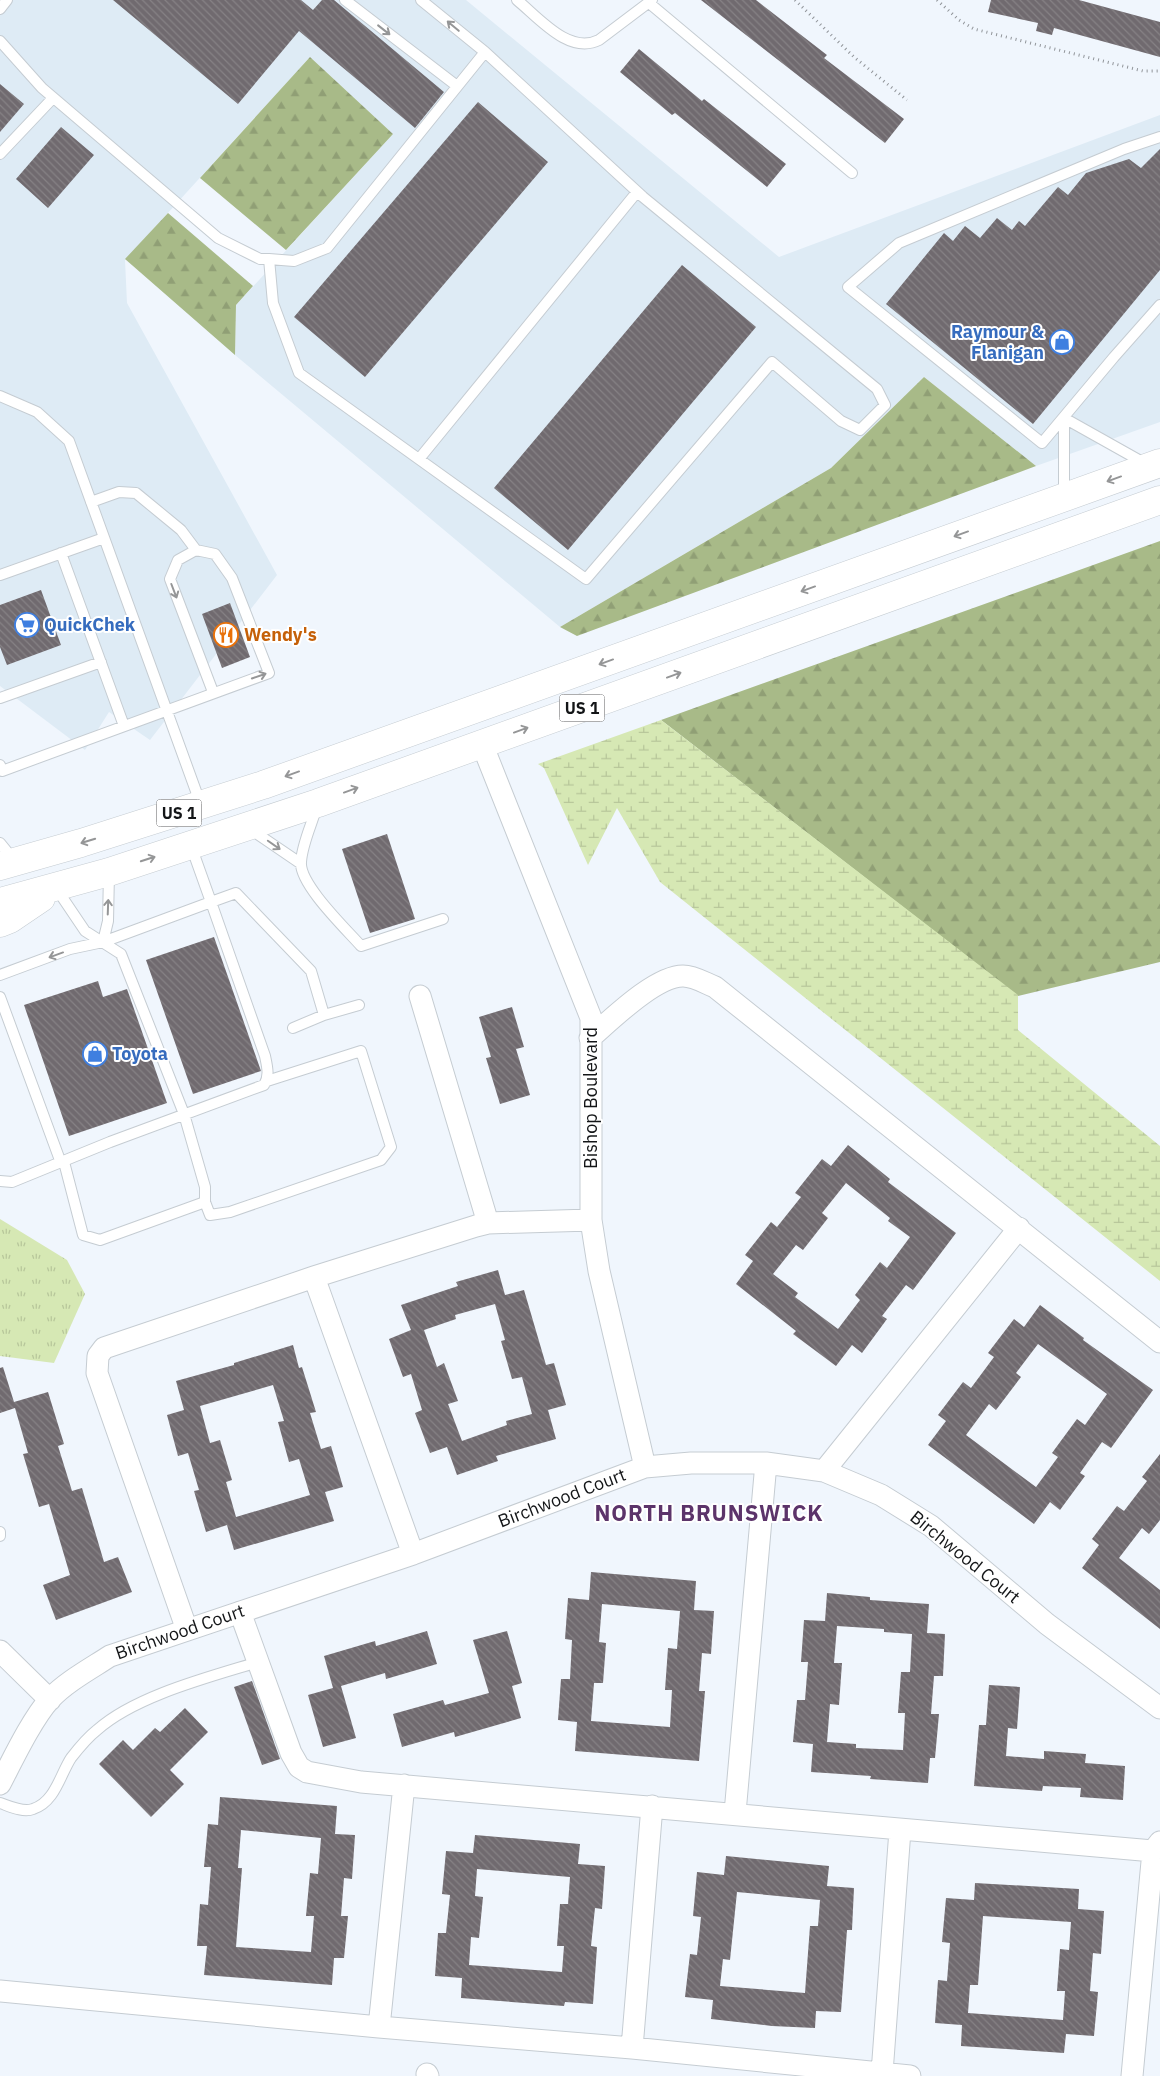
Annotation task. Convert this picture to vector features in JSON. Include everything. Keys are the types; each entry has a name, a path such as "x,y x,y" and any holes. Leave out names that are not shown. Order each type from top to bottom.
{"highway":[{"name":"US 1","path":"5,857 201,806 1155,464"},
{"name":"US 1","path":"0,902 109,872 247,827 1160,500"},
{"path":"0,923 10,919 55,887"}],"street":[{"name":"Bishop Boulevard","path":"482,744 591,1018 590,1220 599,1271 645,1467"},
{"path":"590,1038 639,996 654,986 677,976 693,977 715,987 1160,1342"},
{"path":"420,996 488,1223"},
{"path":"187,1630 97,1373 98,1356 104,1348 314,1277 488,1223 590,1220"},
{"path":"824,1471 1019,1228"},
{"path":"314,1277 413,1554"},
{"path":"735,1813 766,1462"},
{"name":"Birchwood Court","path":"0,1784 30,1730 50,1700 81,1674 110,1656 413,1554 645,1467 691,1463 766,1462 824,1471 881,1495 931,1526 1047,1624 1160,1708"},
{"path":"240,1612 299,1767 307,1772 361,1782 735,1813 900,1830 1157,1846 1132,2076"},
{"path":"0,1652 50,1700"},
{"path":"379,2027 404,1785"},
{"path":"632,2048 652,1806"},
{"path":"882,2073 900,1830"},
{"path":"0,1991 379,2027 632,2048 910,2076"}],"lane":[{"path":"0,9 7,0"},
{"path":"345,0 457,86"},
{"path":"269,259 274,303 299,373 586,579 772,362 841,421 860,430 885,405 877,389 637,192 484,52 422,0"},
{"path":"517,0 561,37 574,44 581,45 593,44 650,1 852,173"},
{"path":"0,41 53,98 218,238 260,258 294,261 327,248 484,52"},
{"path":"0,154 53,98"},
{"path":"1160,137 1124,149 898,243 848,287 1042,443 1160,305"},
{"path":"419,459 637,192"},
{"path":"0,396 36,412 69,441 168,710 201,806"},
{"path":"1064,418 1155,464"},
{"path":"1064,418 1064,498"},
{"path":"91,502 119,492 136,493 182,530 196,550"},
{"path":"0,575 104,538"},
{"path":"1,769 269,672 232,578 215,554 196,550 178,560 170,579 213,692"},
{"path":"61,553 124,726"},
{"path":"0,698 101,662"},
{"path":"300,864 318,802"},
{"path":"247,827 300,864 307,882 329,912 361,946 443,919"},
{"path":"190,845 265,1056 268,1070 267,1081"},
{"path":"103,942 108,922 109,872"},
{"path":"0,1180 12,1182 110,1142 184,1114 264,1085 267,1081 360,1052 391,1147 382,1160 230,1212 210,1215 205,1202 205,1187 184,1114 121,954 85,931 55,887"},
{"path":"2,974 70,950 103,942 236,893 311,971 324,1015"},
{"path":"0,997 62,1163 83,1234 100,1240 205,1202"},
{"path":"293,1028 324,1015 359,1005"},
{"path":"0,1803 16,1808 33,1810 49,1799 72,1758 97,1730 129,1708 187,1684 258,1662"}],"path":[{"path":"795,0 854,57 906,100"},
{"path":"939,1 959,20 982,32 1143,71 1160,71"}],"shaded area":[{"path":"0,0 466,0 779,257 1160,115 1160,422 1036,466 924,377 831,468 560,627 235,355 236,305 393,134 310,57 125,260 127,303 277,575 150,740 109,712 85,750 0,686"}],"green space":[{"path":"310,57 393,134 286,250 200,178"},
{"path":"168,213 253,286 236,305 235,355 125,259"},
{"path":"924,377 1036,466 577,636 560,627 831,468"},
{"path":"1160,541 1160,962 1018,996 661,720"},
{"path":"661,720 1018,995 1018,1030 1160,1146 1160,1281 660,882 617,808 588,865 544,768 538,764"},
{"path":"0,1219 67,1260 85,1294 54,1363 0,1356"}],"building":[{"path":"113,0 301,0 313,10 322,0 334,0 444,92 415,128 299,31 238,104"},
{"path":"701,0 756,0 827,55 824,58 904,119 885,143"},
{"path":"991,0 1079,0 1160,22 1160,57 1054,28 1052,35 1036,31 1038,23 988,12"},
{"path":"639,49 702,101 704,99 786,164 767,187 675,113 672,115 620,72"},
{"path":"0,84 24,104 0,132"},
{"path":"478,102 548,162 365,377 294,317"},
{"path":"61,127 94,155 48,208 16,179"},
{"path":"1160,149 1160,270 1033,424 886,304 944,233 953,241 965,226 980,238 997,218 1012,230 1019,221 1025,226 1058,187 1068,195 1086,173 1129,159 1141,168"},
{"path":"682,265 756,327 568,550 494,488"},
{"name":"QuickChek","path":"41,590 61,645 7,665 0,647 0,605"},
{"name":"Wendy's","path":"230,603 250,657 222,668 202,614"},
{"path":"387,834 415,919 370,933 342,849"},
{"name":"Toyota","path":"214,937 261,1071 193,1094 146,960"},
{"name":"Toyota","path":"98,981 103,997 127,989 167,1103 69,1136 24,1005"},
{"path":"512,1007 524,1047 516,1049 530,1095 500,1104 486,1058 491,1057 479,1017"},
{"path":"848,1145 890,1179 888,1182 956,1233 913,1290 906,1285 882,1316 887,1319 862,1353 852,1345 836,1366 793,1334 796,1331 736,1284 753,1261 745,1255 771,1222 777,1227 801,1197 795,1193 822,1159 831,1166","holes":["846,1183 890,1218 888,1221 910,1237 887,1268 880,1262 855,1295 860,1300 838,1329 795,1297 798,1293 773,1274 796,1245 803,1250 828,1218 822,1213"]},
{"path":"498,1270 505,1295 524,1290 546,1365 554,1363 566,1405 548,1410 556,1439 496,1456 498,1461 457,1475 447,1447 430,1453 415,1413 422,1410 411,1374 403,1377 389,1339 411,1330 401,1305 458,1286 456,1282","holes":["495,1304 505,1340 501,1341 512,1379 522,1377 532,1414 506,1421 507,1425 462,1441 448,1404 458,1401 444,1363 437,1367 424,1330 456,1319 455,1315"]},
{"path":"1040,1305 1084,1338 1083,1340 1153,1390 1111,1448 1102,1442 1080,1473 1085,1476 1060,1510 1050,1502 1034,1524 928,1445 946,1421 938,1415 963,1382 971,1388 994,1357 988,1353 1014,1319 1024,1327","holes":["1038,1344 1107,1394 1085,1425 1077,1419 1052,1453 1058,1457 1036,1487 966,1435 989,1404 996,1410 1021,1377 1016,1373"]},
{"path":"293,1345 299,1368 302,1367 316,1412 310,1413 321,1449 331,1446 343,1487 325,1492 334,1521 234,1550 227,1525 206,1532 194,1491 199,1490 188,1453 178,1456 167,1415 184,1410 176,1381 234,1365 234,1363","holes":["273,1385 284,1421 278,1422 289,1462 299,1459 310,1495 236,1517 226,1482 232,1480 220,1440 210,1443 200,1406"]},
{"path":"3,1367 14,1402 48,1392 64,1444 58,1446 72,1491 82,1488 104,1562 118,1557 132,1592 56,1620 43,1585 70,1575 49,1504 39,1507 23,1454 28,1453 15,1408 0,1413 0,1368"},
{"path":"1160,1454 1160,1520 1149,1534 1142,1528 1119,1558 1160,1590 1160,1629 1082,1568 1099,1545 1092,1539 1117,1506 1124,1511 1147,1481 1142,1477"},
{"path":"591,1572 696,1581 694,1610 714,1611 711,1654 702,1653 699,1691 705,1691 699,1761 575,1751 577,1722 558,1720 561,1679 570,1679 572,1640 565,1639 568,1598 589,1600","holes":["602,1604 680,1611 677,1649 668,1648 665,1690 672,1690 670,1727 591,1721 594,1683 603,1683 606,1643 599,1642"]},
{"path":"827,1593 870,1597 870,1600 929,1604 927,1633 945,1634 943,1676 934,1676 931,1714 939,1714 935,1758 930,1758 928,1783 870,1779 871,1776 811,1772 813,1744 793,1742 797,1700 805,1700 808,1662 801,1662 804,1620 825,1621","holes":["837,1626 884,1629 884,1632 912,1634 910,1672 901,1672 898,1713 905,1713 903,1750 856,1748 856,1744 827,1742 830,1704 839,1705 842,1663 834,1663"]},
{"path":"427,1631 437,1664 386,1679 385,1673 341,1686 356,1738 323,1747 308,1695 333,1688 324,1656 375,1641 376,1646"},
{"path":"507,1631 522,1683 512,1686 521,1718 455,1737 454,1732 402,1747 393,1714 443,1700 445,1705 489,1693 473,1640"},
{"path":"252,1681 280,1759 262,1765 234,1687"},
{"path":"989,1685 1020,1687 1017,1729 1008,1728 1006,1756 1044,1759 1044,1751 1086,1754 1085,1763 1125,1766 1123,1800 1080,1797 1081,1788 1043,1786 1042,1791 974,1786 979,1725 986,1725"},
{"path":"185,1708 208,1732 170,1770 184,1784 151,1817 99,1764 123,1740 133,1750 155,1728 160,1732"},
{"path":"220,1797 337,1806 335,1834 355,1835 352,1879 344,1878 341,1916 348,1916 344,1958 334,1958 332,1985 204,1975 207,1946 197,1946 200,1904 208,1905 211,1867 204,1867 208,1824 218,1825","holes":["241,1830 321,1838 318,1874 310,1873 306,1916 314,1916 311,1952 236,1947 242,1868 238,1868"]},
{"path":"475,1835 580,1844 578,1864 605,1866 602,1909 595,1908 591,1946 597,1947 593,2004 565,2002 564,2006 461,1998 462,1978 435,1976 438,1933 446,1933 450,1895 442,1894 446,1851 473,1853","holes":["477,1869 570,1877 568,1904 560,1904 557,1946 564,1946 562,1972 469,1965 471,1937 479,1938 483,1897 475,1896"]},
{"path":"726,1856 829,1866 827,1886 854,1888 852,1930 847,1930 841,2012 816,2011 815,2028 772,2026 711,2019 713,2000 685,1997 690,1954 697,1955 701,1917 693,1916 697,1872 724,1875","holes":["737,1892 820,1900 818,1926 810,1926 805,1993 720,1986 723,1959 730,1960"]},
{"path":"975,1883 1079,1889 1078,1909 1104,1911 1101,1954 1093,1953 1090,1991 1098,1992 1094,2036 1066,2034 1064,2053 961,2046 962,2025 935,2023 938,1980 947,1981 950,1943 942,1942 946,1898 974,1900","holes":["983,1916 1071,1922 1069,1950 1060,1949 1057,1991 1065,1991 1063,2020 968,2013 970,1985 978,1985"]}],"place":[{"name":"Raymour & Flanigan","path":"1062,342"},
{"name":"QuickChek","path":"27,625"},
{"name":"Wendy's","path":"226,635"},
{"name":"Toyota","path":"95,1054"}],"district":[{"name":"NORTH BRUNSWICK","path":"709,1513"}]}
